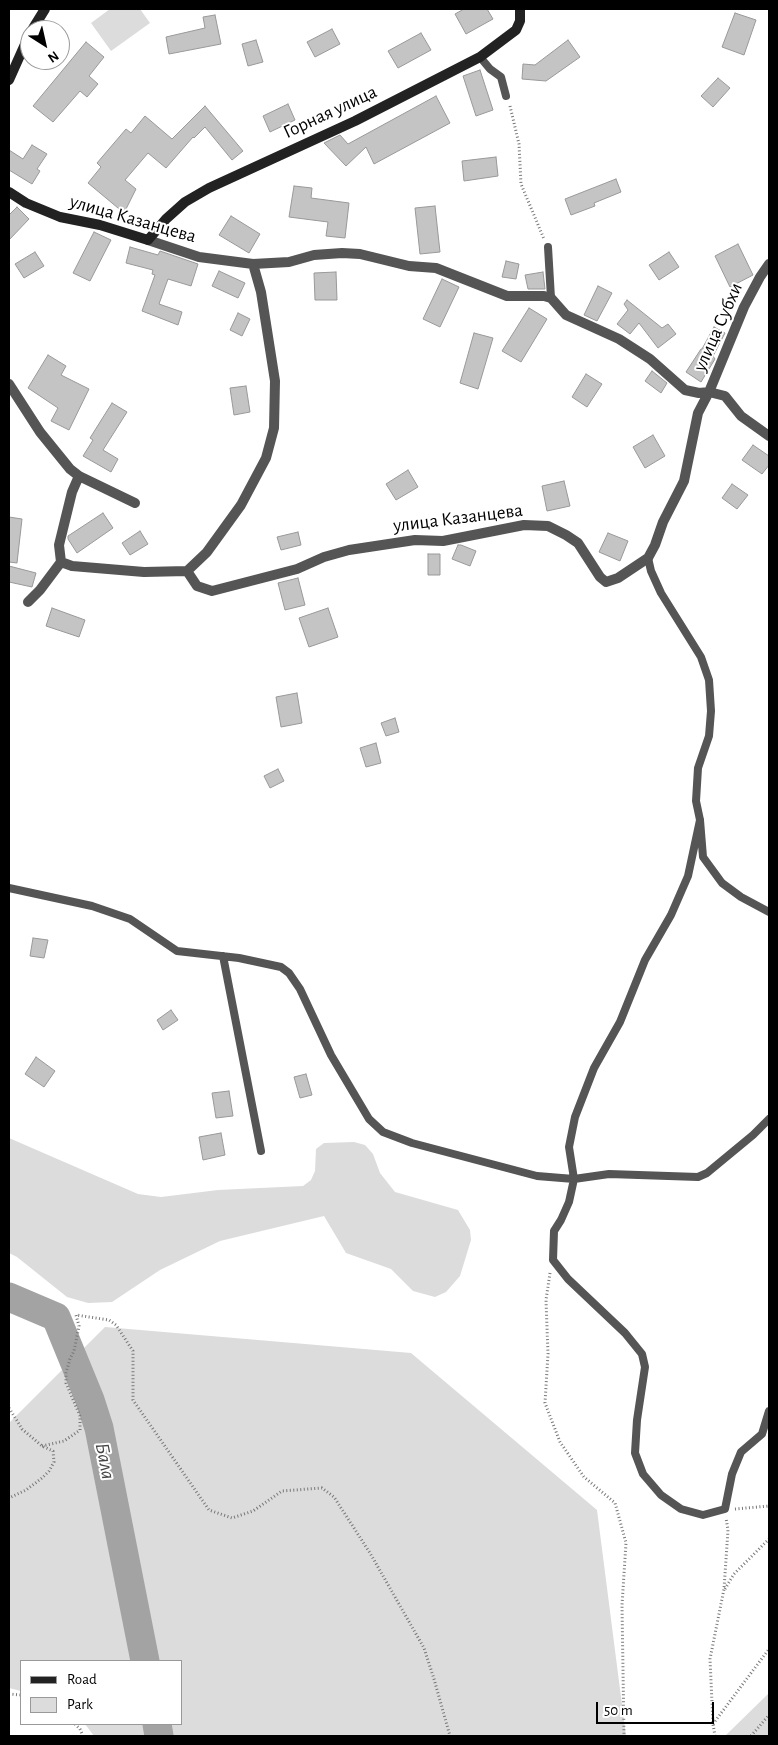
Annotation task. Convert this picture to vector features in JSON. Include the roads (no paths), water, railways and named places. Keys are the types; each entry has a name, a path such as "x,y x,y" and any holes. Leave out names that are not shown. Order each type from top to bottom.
{"street":[{"path":"38,20 45,9"},
{"name":"Горная улица","path":"148,240 166,219 185,202 208,188 355,121 480,56 516,30 520,21 520,10"},
{"path":"9,80 20,55"},
{"name":"улица Казанцева","path":"9,192 26,203 60,217 100,225 199,257 252,264 289,262 314,255 360,254 409,266 436,268 507,296 544,296 552,298"},
{"path":"61,562 72,566 144,572 188,571 207,552 242,505 266,458 274,428 276,381 261,292 252,264"},
{"name":"улица Субхи","path":"769,264 744,307 709,392 725,396 741,416 769,436"},
{"path":"552,298 566,315 619,339 650,359 685,390 699,394 709,392"},
{"path":"9,384 40,432 65,464 79,476 134,503"},
{"path":"648,558 663,522 684,481 698,413 709,392"},
{"path":"28,602 40,590 61,562 58,545 72,492 79,476"},
{"name":"улица Казанцева","path":"188,571 197,586 212,591 297,568 324,557 349,550 415,540 444,541 524,525 548,526 578,543 600,577 606,582 618,578 648,558"}],"lane":[{"path":"480,56 490,69 501,77 506,96"},
{"path":"548,246 552,298"},
{"path":"648,558 651,572 661,592 701,657 710,680 711,711 709,736 698,768 696,801 700,820 703,857 722,884 769,912"},
{"path":"700,820 688,876 671,915 645,960 620,1022 599,1059 576,1112 569,1147 574,1178 569,1202 554,1231 553,1260 568,1279 625,1333 642,1354 645,1367 637,1420 635,1453 642,1474 661,1495 681,1509 704,1514 725,1509 732,1474 741,1452 762,1434 769,1411"},
{"path":"9,888 92,906 130,919 177,951 223,956 281,967 300,989 331,1055 369,1119 383,1132 440,1151 536,1176 574,1178 609,1174 698,1177 707,1173 754,1136 769,1119"},
{"path":"223,956 261,1151"}],"waterway":[{"name":"Бала","path":"9,1297 56,1317 90,1400 99,1428 145,1660"},
{"name":"Бала","path":"157,1725 159,1736"}]}
